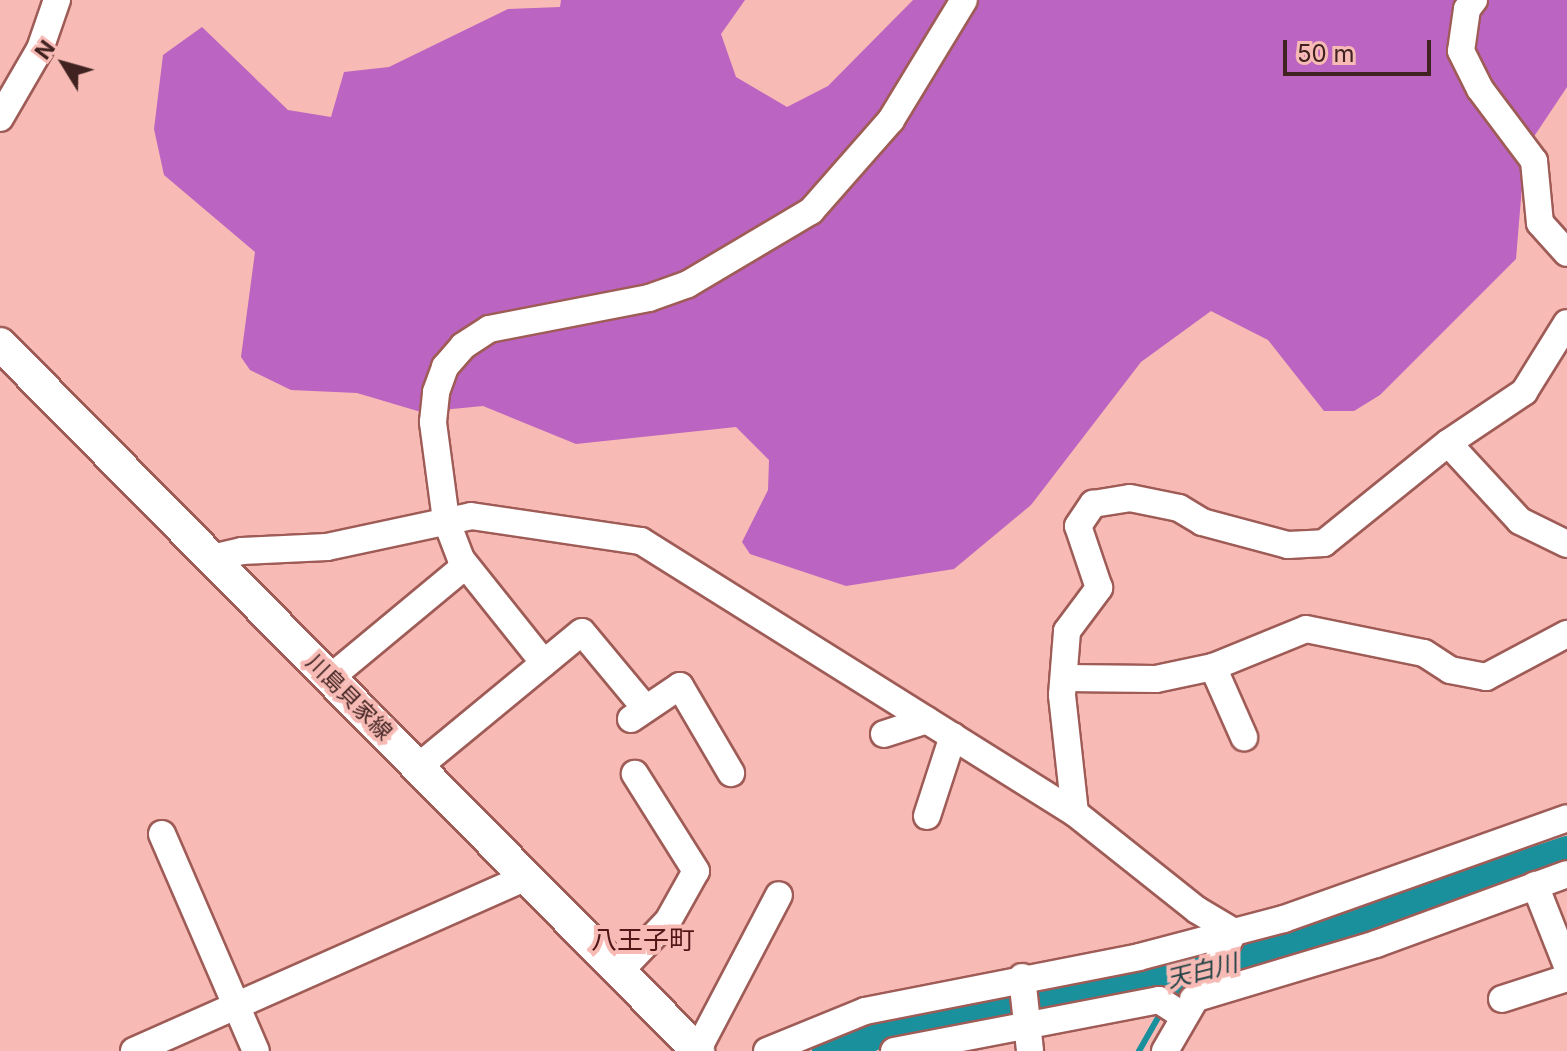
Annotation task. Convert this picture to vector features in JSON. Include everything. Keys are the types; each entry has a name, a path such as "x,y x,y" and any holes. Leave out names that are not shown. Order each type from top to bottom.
{"main road":[{"name":"川島貝家線","path":"0,344 698,1051"}],"street":[{"path":"0,118 40,49 57,0"},
{"path":"544,663 465,566 446,520 433,422 436,392 445,367 463,346 489,329 649,298 688,284 811,211 891,120 964,0"},
{"path":"1474,0 1467,9 1461,51 1480,89 1534,161 1540,223 1567,253"},
{"path":"1075,813 1063,711 1070,622 1099,588 1078,526 1093,504 1130,498 1179,508 1202,522 1314,547 1448,443 1524,392 1567,323"},
{"path":"1448,443 1520,521 1567,544"},
{"path":"212,558 242,551 327,547 446,520 492,517 577,536 641,541 1075,813 1197,910 1234,932"},
{"path":"330,678 465,566"},
{"path":"1065,678 1156,679 1213,667 1306,629 1424,653 1450,670 1486,677 1567,634"},
{"path":"418,767 582,632 638,713 680,686 731,773"},
{"path":"1213,667 1244,737"},
{"path":"884,734 927,720"},
{"path":"927,816 953,736"},
{"path":"619,972 668,921 696,871 635,774"},
{"path":"767,1051 865,1011 1139,957 1284,919 1567,818"},
{"path":"162,834 256,1051"},
{"path":"894,1051 1028,1034 1178,1007 1376,944 1567,874"},
{"path":"134,1051 526,877"},
{"path":"1535,885 1567,966"},
{"path":"698,1051 779,895"},
{"path":"1165,1051 1178,1007 1234,932"},
{"path":"1502,999 1567,978"},
{"path":"1023,979 1028,1034"}],"shaded area":[{"path":"561,0 745,0 721,34 736,77 787,107 828,86 913,0 1567,0 1567,87 1525,150 1516,259 1380,395 1354,411 1324,411 1268,340 1211,311 1141,362 1031,505 954,569 846,586 750,554 742,542 768,490 769,460 736,427 576,444 483,406 421,412 357,393 291,390 250,370 241,357 255,252 164,175 154,129 163,55 202,27 288,110 331,117 344,72 389,67 508,9 560,7"}],"waterway":[{"name":"天白川","path":"830,1051 913,1015 1045,990 1122,991 1261,956 1567,854"},
{"path":"1169,999 1181,977"},
{"path":"1139,1051 1163,1009"}],"district":[{"name":"八王子町","path":"643,940"}]}
